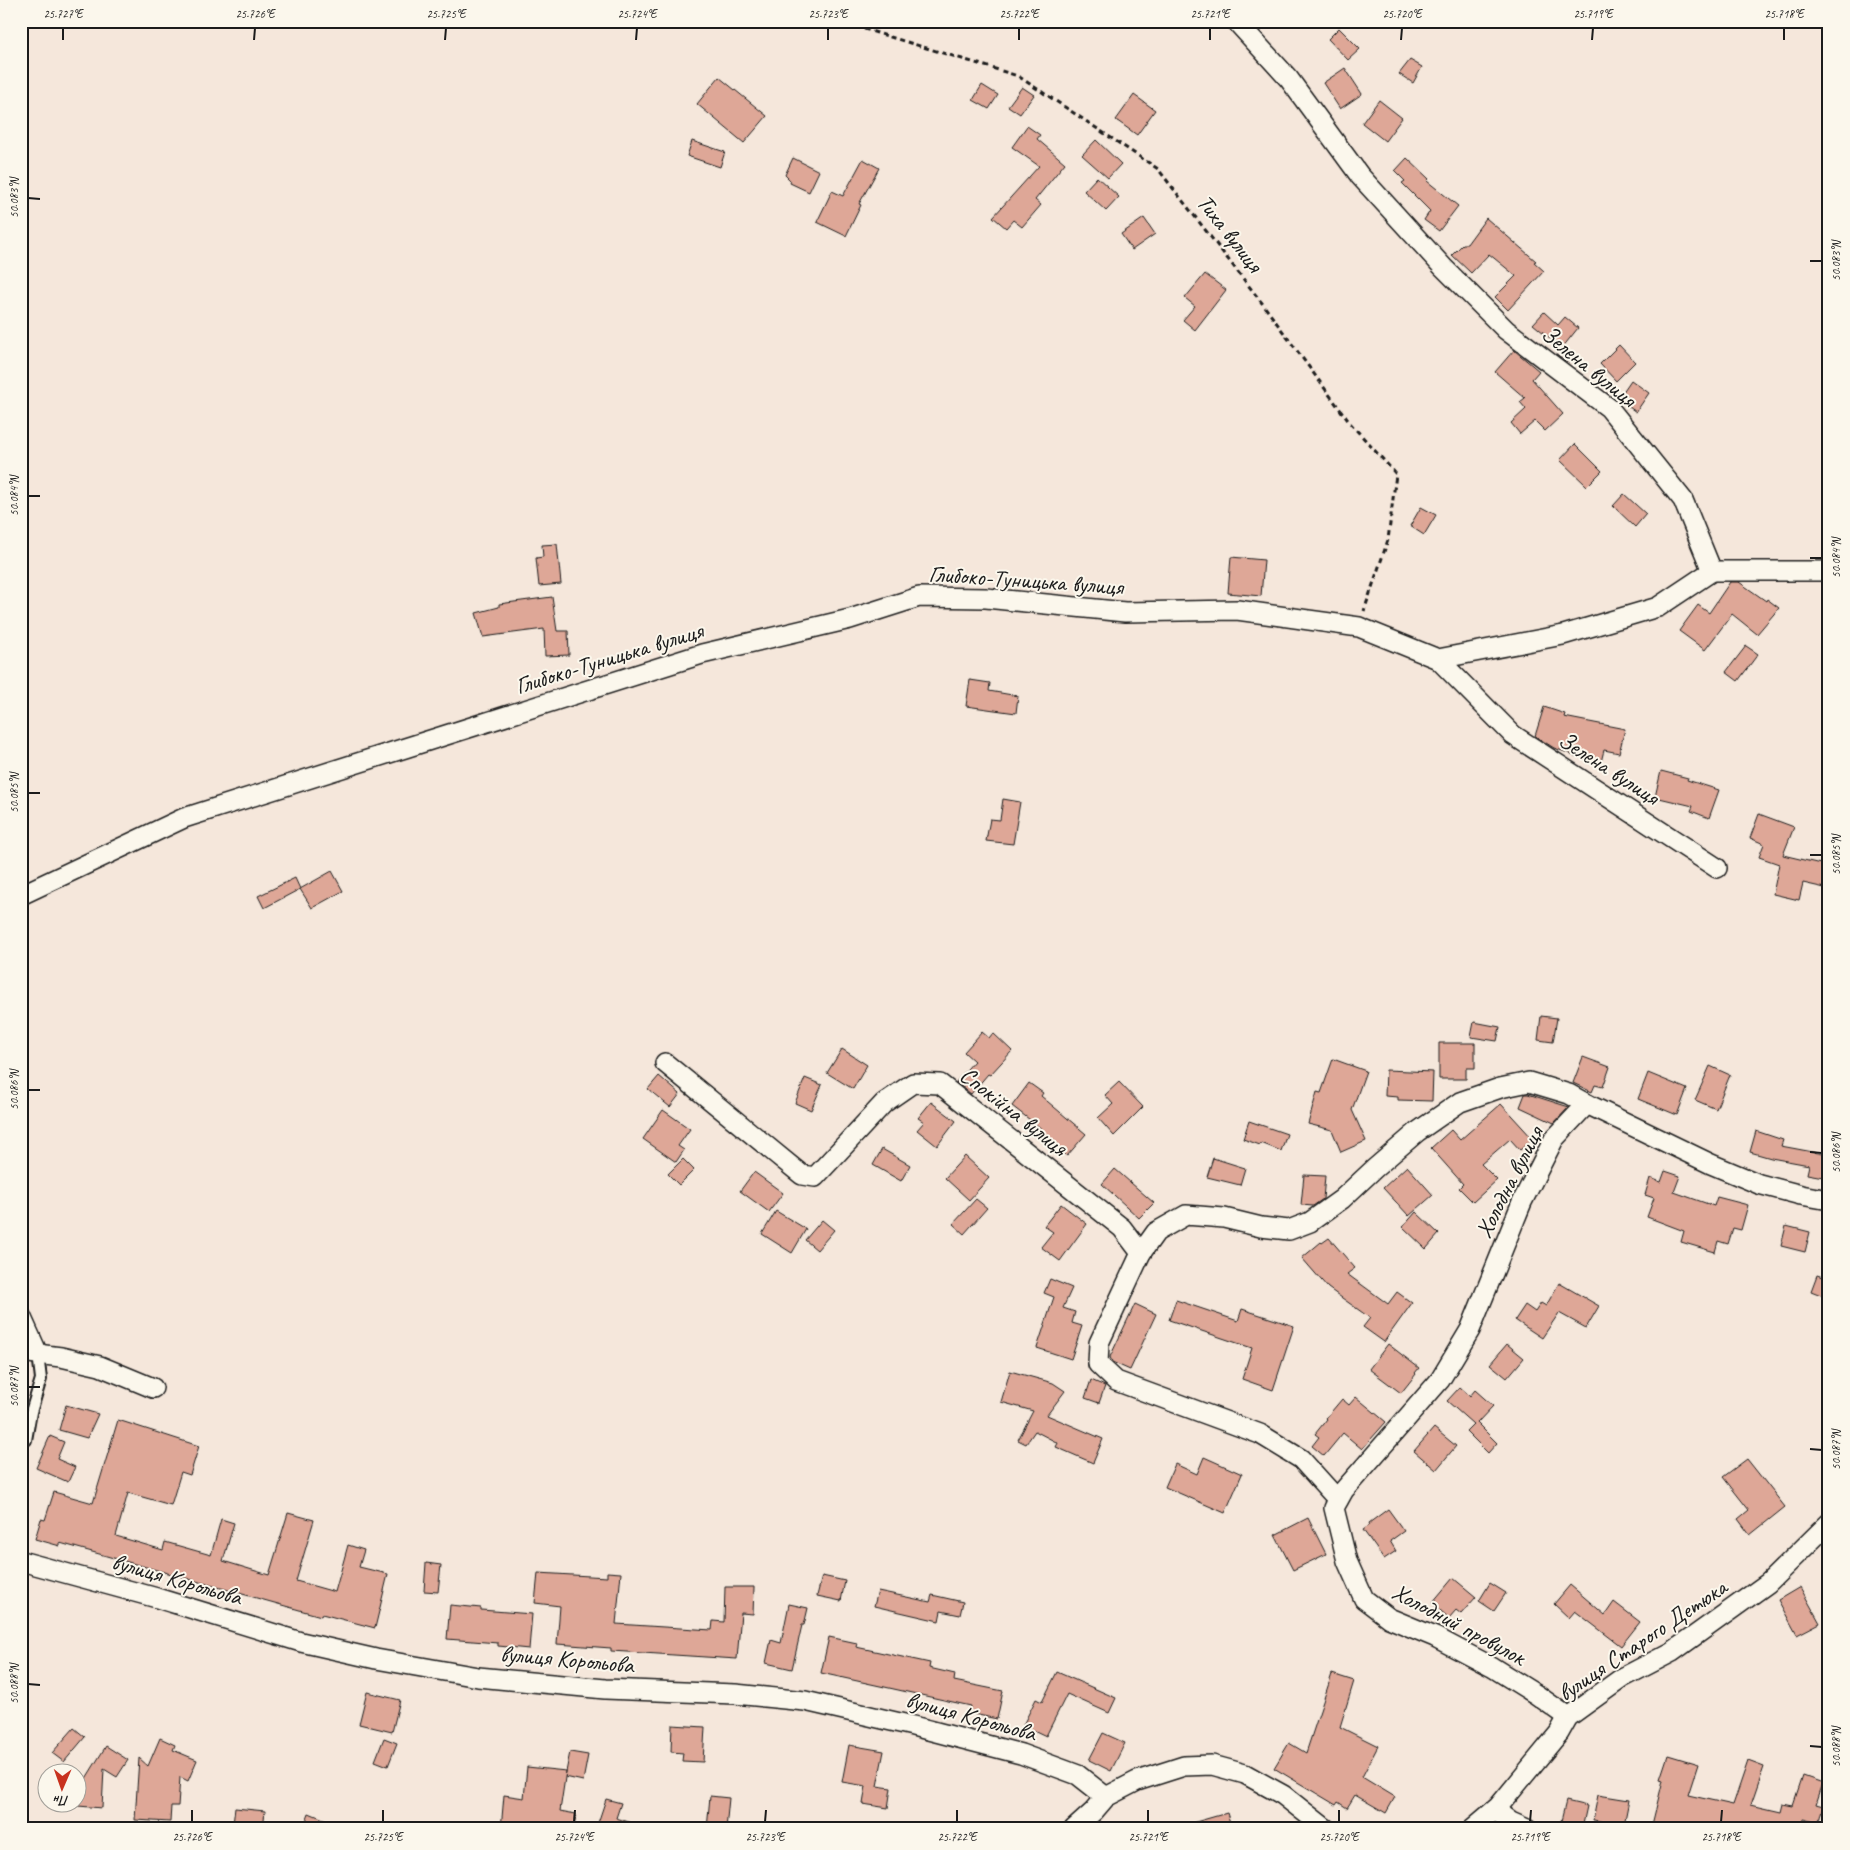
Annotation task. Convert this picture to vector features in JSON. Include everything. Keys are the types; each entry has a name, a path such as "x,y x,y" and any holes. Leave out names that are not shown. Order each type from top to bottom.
{"street":[{"name":"Зелена вулиця","path":"1236,21 1289,79 1360,176 1399,216 1443,267 1506,330 1609,408 1683,500 1712,571"},
{"path":"1438,659 1563,635 1658,607 1712,571 1829,571"},
{"name":"Глибоко-Туницька вулиця","path":"21,895 184,818 702,654 850,619 919,597 986,598 1125,612 1237,610"},
{"name":"Зелена вулиця","path":"1237,610 1359,626 1438,659 1513,735 1717,868"},
{"name":"Спокійна вулиця","path":"665,1063 802,1175 815,1177 884,1103 913,1083 940,1084 1122,1228 1141,1253"},
{"path":"1338,1500 1301,1459 1260,1434 1116,1381 1098,1364 1100,1343 1141,1253 1156,1232 1186,1215 1224,1218 1262,1228 1289,1230 1310,1222 1342,1199 1417,1132 1460,1102 1529,1082 1568,1094 1711,1164 1759,1184 1829,1200"},
{"name":"Холодна вулиця","path":"1338,1500 1344,1490 1440,1380 1470,1330 1522,1202 1554,1139 1587,1104"},
{"path":"21,1316 30,1353 61,1357 100,1366 153,1388"},
{"name":"Холодний провулок","path":"1338,1500 1334,1508 1348,1562 1364,1599 1388,1618 1435,1637 1492,1667 1568,1717"},
{"name":"вулиця Старого Детюка","path":"1472,1829 1495,1810 1559,1733 1568,1717 1622,1678 1672,1652 1768,1583 1829,1523"},
{"name":"вулиця Корольова","path":"21,1560 157,1598 301,1642 376,1660 478,1677 605,1690 735,1694 805,1701 914,1726 1021,1754 1078,1775 1106,1797"},
{"path":"1074,1829 1106,1797 1137,1782 1184,1766 1212,1765 1245,1774 1283,1796 1326,1829"},
{"path":"1495,1810 1511,1822 1527,1829"}],"lane":[{"path":"26,1440 31,1412 41,1379 30,1353"}],"path":[{"name":"Тиха вулиця","path":"838,21 1018,76 1158,169 1262,303 1350,423 1396,474 1388,540 1359,626"}],"building":[{"path":"1339,28 1360,49 1348,60 1328,39"},
{"path":"1410,60 1422,67 1413,83 1399,74"},
{"path":"1345,68 1362,94 1340,109 1323,83"},
{"path":"719,77 767,116 744,143 697,104"},
{"path":"982,85 998,95 989,109 973,100"},
{"path":"1022,87 1034,95 1020,114 1008,106"},
{"path":"1134,95 1155,110 1137,135 1116,120"},
{"path":"1379,100 1402,118 1385,141 1362,123"},
{"path":"1027,126 1040,135 1037,139 1065,163 1035,200 1041,205 1022,227 1013,220 1006,228 993,217 1039,166 1012,147"},
{"path":"1096,140 1121,164 1108,178 1082,155"},
{"path":"692,141 725,152 720,167 687,156"},
{"path":"793,158 819,171 809,192 790,183 791,181 785,175"},
{"path":"1407,158 1429,179 1427,181 1458,206 1439,231 1424,220 1430,211 1402,183 1405,181 1395,171"},
{"path":"863,159 879,168 859,204 861,205 846,236 817,222 832,191 843,196"},
{"path":"1097,177 1119,197 1106,211 1084,191"},
{"path":"1144,218 1155,234 1132,250 1121,234"},
{"path":"1486,218 1536,261 1534,262 1544,271 1508,310 1495,297 1516,276 1489,254 1471,273 1452,255 1463,244 1467,244"},
{"path":"1205,274 1226,290 1195,330 1183,320 1195,306 1185,298"},
{"path":"1544,312 1558,325 1565,317 1578,328 1562,348 1533,324"},
{"path":"1619,345 1635,362 1616,381 1600,364"},
{"path":"1514,350 1539,371 1532,379 1563,414 1545,431 1535,421 1520,434 1511,423 1526,409 1520,402 1525,398 1495,372"},
{"path":"1631,380 1649,393 1636,412 1618,399"},
{"path":"1575,444 1602,471 1587,486 1560,460"},
{"path":"1624,494 1646,514 1635,527 1613,506"},
{"path":"1421,507 1436,515 1424,535 1410,526"},
{"path":"557,544 561,584 539,586 536,558 543,557 542,545"},
{"path":"1231,557 1264,560 1261,596 1228,593"},
{"path":"1730,582 1739,582 1779,608 1757,634 1732,614 1705,650 1679,631 1698,605 1709,613"},
{"path":"552,597 557,631 568,631 569,655 545,656 544,629 483,637 476,613 499,607 499,604"},
{"path":"1746,646 1758,654 1738,681 1726,672"},
{"path":"970,680 990,683 989,691 1018,696 1016,713 966,706"},
{"path":"1544,707 1565,714 1564,717 1625,729 1619,753 1604,750 1601,762 1571,755 1554,748 1535,736"},
{"path":"1661,771 1688,778 1687,780 1719,790 1709,818 1691,811 1693,806 1655,797"},
{"path":"1003,799 1020,802 1013,844 986,841 990,819 1000,820"},
{"path":"1759,814 1794,827 1783,855 1829,866 1825,888 1803,883 1799,900 1773,894 1779,864 1759,857 1764,844 1750,838"},
{"path":"332,871 343,891 312,908 300,889"},
{"path":"295,878 300,889 264,908 258,896"},
{"path":"1541,1016 1557,1018 1553,1042 1538,1040"},
{"path":"1474,1022 1500,1027 1497,1041 1471,1037"},
{"path":"982,1032 989,1038 993,1033 1012,1051 971,1094 956,1082 974,1061 964,1052"},
{"path":"1439,1043 1475,1043 1475,1068 1466,1068 1466,1079 1439,1079"},
{"path":"842,1049 867,1065 853,1089 827,1073"},
{"path":"1583,1057 1610,1067 1603,1087 1595,1085 1592,1092 1573,1083"},
{"path":"1333,1059 1366,1071 1352,1110 1366,1141 1341,1152 1332,1130 1308,1124 1317,1092 1321,1093"},
{"path":"1710,1066 1730,1075 1716,1109 1695,1100"},
{"path":"1386,1070 1433,1072 1432,1101 1398,1100 1398,1097 1385,1096"},
{"path":"1648,1073 1687,1089 1677,1115 1638,1099"},
{"path":"659,1076 680,1094 670,1107 648,1089"},
{"path":"805,1078 822,1085 811,1110 795,1103"},
{"path":"1119,1082 1143,1107 1114,1136 1098,1118 1113,1104 1105,1095"},
{"path":"1029,1083 1043,1093 1041,1096 1086,1134 1067,1156 1040,1133 1043,1130 1012,1106"},
{"path":"1525,1094 1569,1107 1554,1123 1520,1107"},
{"path":"931,1102 956,1121 937,1146 917,1130 924,1122 918,1118"},
{"path":"1501,1104 1533,1139 1520,1150 1510,1139 1481,1164 1497,1180 1473,1202 1459,1188 1463,1184 1431,1148 1451,1130 1460,1140"},
{"path":"663,1110 690,1129 678,1146 684,1150 676,1162 643,1139"},
{"path":"1249,1121 1287,1134 1281,1151 1261,1143 1260,1145 1243,1139"},
{"path":"1756,1131 1783,1140 1781,1146 1829,1155 1829,1178 1807,1174 1809,1165 1750,1152"},
{"path":"882,1149 910,1165 901,1181 873,1165"},
{"path":"965,1156 989,1178 969,1200 945,1178"},
{"path":"1213,1158 1245,1168 1240,1185 1207,1177"},
{"path":"683,1159 694,1170 679,1185 668,1174"},
{"path":"1407,1166 1433,1195 1409,1216 1383,1188"},
{"path":"1115,1169 1154,1203 1139,1218 1102,1184"},
{"path":"1665,1171 1680,1176 1674,1192 1714,1206 1717,1197 1748,1205 1741,1230 1733,1228 1728,1244 1718,1241 1715,1252 1681,1242 1684,1231 1647,1217 1654,1198 1645,1195 1650,1178 1661,1182"},
{"path":"754,1172 783,1193 769,1212 740,1191"},
{"path":"1304,1175 1325,1176 1323,1199 1313,1206 1301,1205"},
{"path":"976,1199 987,1208 964,1234 953,1224"},
{"path":"1061,1204 1087,1224 1060,1261 1041,1247 1053,1232 1044,1226"},
{"path":"776,1211 806,1229 792,1253 762,1234"},
{"path":"1416,1212 1439,1234 1426,1249 1403,1227"},
{"path":"822,1220 834,1230 817,1250 805,1240"},
{"path":"1786,1226 1810,1232 1805,1252 1781,1246"},
{"path":"1329,1238 1355,1268 1347,1274 1388,1304 1397,1292 1412,1303 1384,1342 1363,1327 1370,1318 1328,1288 1302,1258 1321,1242"},
{"path":"1817,1275 1829,1279 1829,1289 1826,1297 1811,1291"},
{"path":"1050,1279 1072,1288 1063,1308 1075,1312 1072,1323 1082,1326 1071,1359 1037,1348 1054,1297 1044,1293"},
{"path":"1559,1283 1599,1306 1586,1328 1559,1313 1542,1338 1515,1320 1525,1305 1535,1312 1541,1303 1546,1306"},
{"path":"1176,1300 1238,1321 1242,1309 1294,1326 1273,1390 1242,1379 1252,1348 1169,1320"},
{"path":"1135,1304 1156,1314 1130,1370 1112,1362 1110,1357"},
{"path":"1388,1344 1419,1368 1401,1393 1369,1369"},
{"path":"1507,1344 1524,1358 1507,1378 1490,1364"},
{"path":"1010,1371 1053,1383 1065,1391 1047,1415 1103,1439 1093,1463 1056,1447 1058,1443 1035,1431 1026,1444 1018,1440 1033,1411 1001,1402"},
{"path":"1091,1380 1105,1386 1099,1403 1085,1398"},
{"path":"1460,1387 1470,1396 1475,1390 1493,1406 1477,1423 1497,1443 1488,1453 1466,1431 1473,1424 1447,1401"},
{"path":"1356,1397 1386,1422 1362,1449 1343,1433 1324,1456 1312,1446 1319,1437 1315,1434 1342,1399 1349,1405"},
{"path":"66,1405 98,1414 87,1438 59,1430"},
{"path":"118,1420 199,1446 190,1475 181,1472 171,1505 128,1493 116,1536 163,1550 165,1542 211,1555 221,1519 234,1523 223,1561 269,1575 288,1513 314,1520 296,1581 335,1592 348,1545 364,1550 359,1567 388,1574 375,1628 322,1614 321,1616 60,1543 60,1546 35,1539 41,1519 45,1520 54,1492 93,1503"},
{"path":"1434,1428 1456,1446 1436,1470 1414,1451"},
{"path":"50,1436 64,1442 57,1459 75,1467 68,1482 36,1468"},
{"path":"1204,1457 1242,1474 1225,1513 1165,1487 1175,1464 1197,1474"},
{"path":"1747,1459 1785,1507 1750,1535 1738,1519 1749,1510 1723,1477"},
{"path":"1388,1509 1404,1531 1390,1541 1396,1551 1384,1559 1363,1530 1370,1525 1369,1523"},
{"path":"1308,1518 1326,1554 1293,1570 1275,1535"},
{"path":"426,1563 441,1565 438,1592 424,1591"},
{"path":"607,1572 621,1573 616,1624 712,1630 713,1621 724,1622 725,1587 754,1587 753,1614 741,1613 737,1659 611,1651 611,1648 557,1644 560,1606 535,1603 538,1573 607,1577"},
{"path":"822,1576 845,1581 841,1601 817,1596"},
{"path":"1453,1578 1476,1597 1461,1614 1456,1610 1449,1618 1432,1603"},
{"path":"1490,1583 1506,1593 1494,1611 1479,1601"},
{"path":"1570,1585 1605,1615 1614,1602 1640,1622 1621,1646 1575,1611 1569,1618 1554,1604"},
{"path":"1800,1587 1820,1623 1797,1635 1778,1600"},
{"path":"878,1591 930,1602 932,1595 963,1602 960,1615 941,1611 939,1621 874,1606"},
{"path":"789,1604 808,1608 792,1669 766,1663 771,1640 781,1643"},
{"path":"450,1605 481,1608 481,1610 532,1614 529,1649 498,1646 498,1643 447,1639"},
{"path":"829,1637 857,1643 856,1647 930,1663 929,1668 955,1674 954,1681 1003,1691 997,1719 969,1713 971,1706 821,1673"},
{"path":"1057,1672 1116,1698 1109,1713 1067,1694 1046,1736 1023,1725 1036,1699 1042,1702"},
{"path":"1332,1674 1354,1681 1340,1727 1378,1746 1362,1777 1395,1797 1386,1813 1355,1795 1347,1808 1338,1802 1336,1805 1274,1768 1289,1743 1306,1753"},
{"path":"367,1692 400,1700 392,1732 359,1724"},
{"path":"672,1725 705,1727 703,1762 682,1761 683,1753 671,1752"},
{"path":"74,1728 85,1737 64,1762 52,1753"},
{"path":"1103,1733 1125,1743 1111,1771 1089,1760"},
{"path":"160,1738 175,1745 173,1750 197,1760 188,1781 180,1777 178,1806 171,1806 170,1822 135,1820 139,1758 148,1766"},
{"path":"384,1738 397,1743 388,1766 375,1761"},
{"path":"849,1745 884,1751 877,1786 891,1788 888,1808 863,1804 866,1786 842,1782"},
{"path":"106,1746 128,1760 117,1777 104,1769 102,1808 88,1807 88,1775"},
{"path":"570,1752 588,1755 583,1781 565,1777"},
{"path":"1668,1755 1698,1764 1688,1795 1733,1805 1748,1761 1764,1767 1751,1805 1781,1812 1783,1804 1793,1806 1803,1776 1823,1783 1816,1804 1823,1806 1819,1822 1803,1818 1801,1829 1651,1829 1663,1780 1660,1779"},
{"path":"527,1767 566,1771 560,1811 576,1814 574,1829 501,1829 504,1795 524,1798"},
{"path":"1598,1795 1629,1800 1624,1825 1593,1820"},
{"path":"710,1796 729,1798 726,1829 707,1829"},
{"path":"606,1799 621,1803 616,1818 642,1826 641,1829 596,1829"},
{"path":"1566,1801 1587,1806 1582,1829 1560,1825"},
{"path":"235,1808 265,1811 263,1828 233,1824"},
{"path":"309,1813 346,1828 346,1829 303,1829"},
{"path":"1227,1813 1232,1829 1185,1829 1185,1825"}]}
